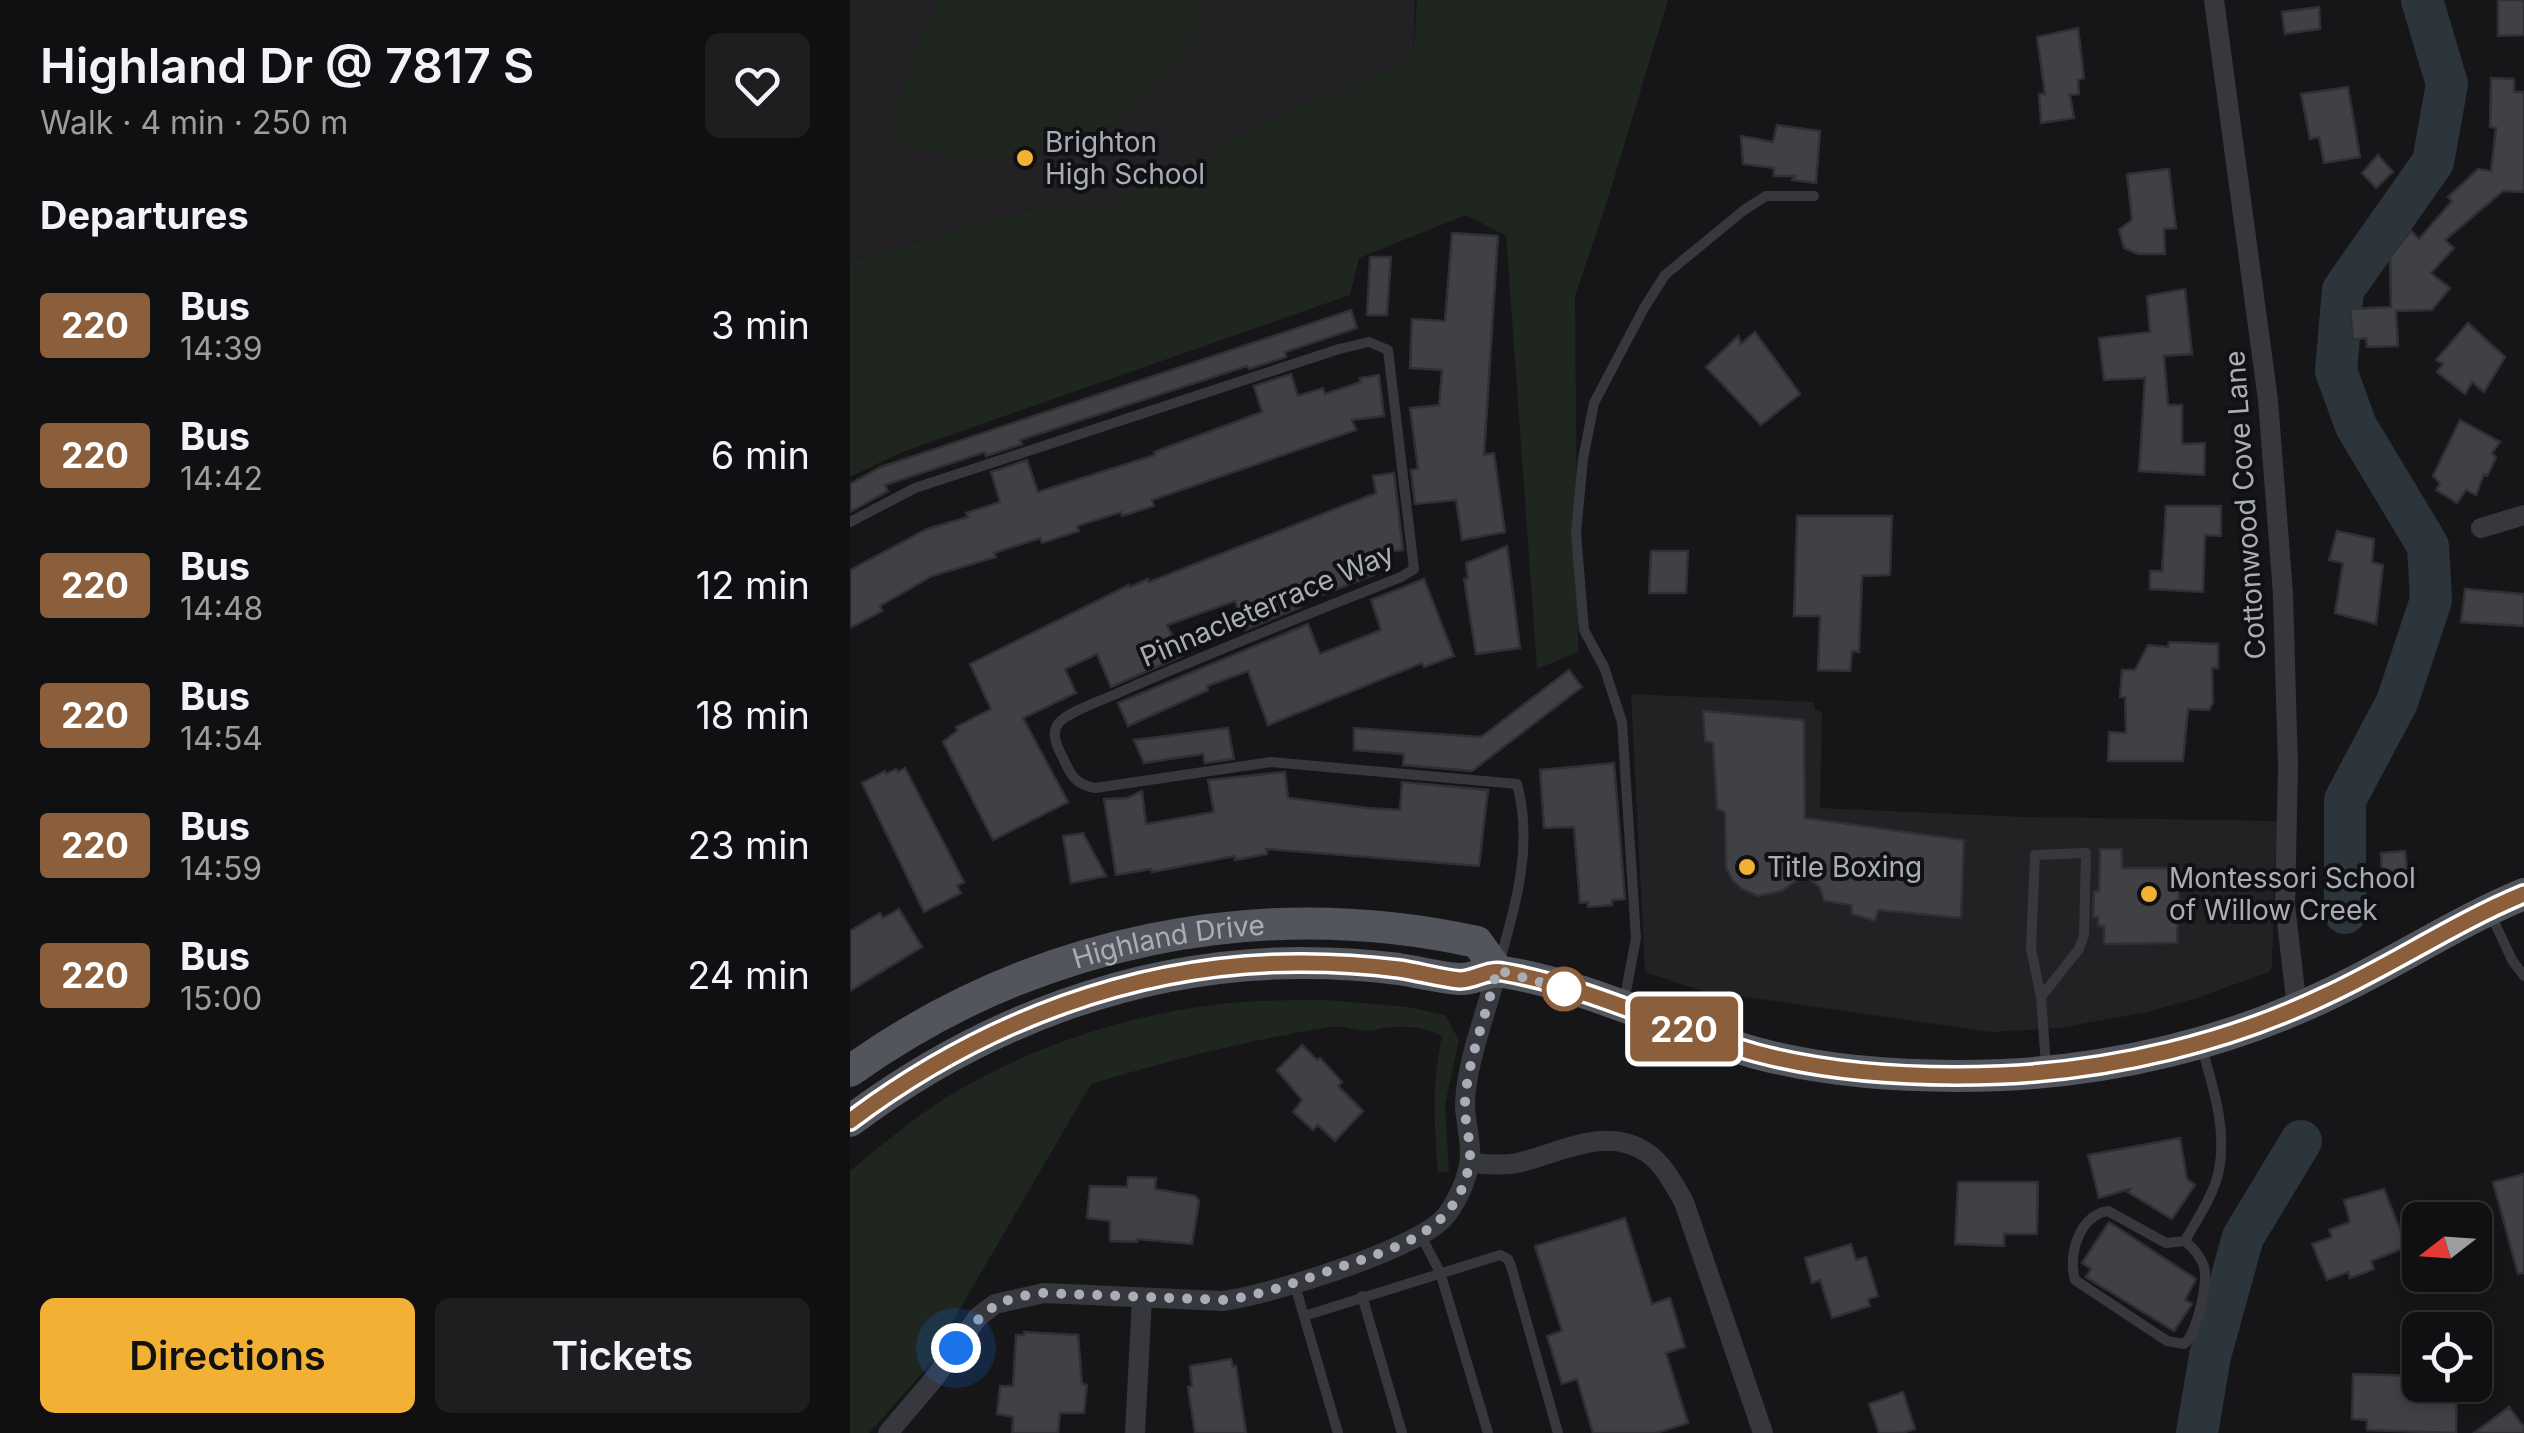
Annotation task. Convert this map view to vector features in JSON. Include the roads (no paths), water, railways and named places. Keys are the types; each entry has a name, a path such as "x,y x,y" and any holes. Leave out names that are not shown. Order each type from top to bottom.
{"main road":[{"name":"Highland Drive","path":"850,1121 970,1044 1048,1010 1129,985 1214,968 1271,964 1350,964 1466,980 1497,970 1759,1054 1826,1066 1958,1076 2046,1072 2124,1060 2200,1042 2297,1008 2488,908 2524,894"},
{"name":"Highland Drive","path":"850,1071 926,1021 1027,974 1124,944 1174,934 1282,923 1386,927 1477,942 1497,970"}],"street":[{"name":"Cottonwood Cove Lane","path":"2214,0 2268,400 2284,613 2288,766 2285,904 2297,1008"},
{"path":"2481,528 2524,515"},
{"path":"888,1433 933,1380 978,1317 994,1304 1044,1293 1223,1300 1250,1297 1397,1248 1421,1236 1445,1217 1460,1192 1470,1163 1465,1104 1497,970"},
{"path":"1470,1163 1518,1163 1572,1145 1598,1141 1619,1142 1646,1152 1667,1174 1684,1202 1762,1433"},
{"path":"1135,1433 1142,1298"}],"lane":[{"path":"1623,1008 1636,938 1622,722 1604,667 1584,630 1576,533 1594,403 1665,275 1766,196 1814,196"},
{"name":"Pinnacleterrace Way","path":"850,522 915,488 1339,349 1368,342 1388,350 1414,568 1098,702 1058,722 1054,732 1069,772 1080,785 1095,788 1270,762 1517,784 1524,812 1521,882 1497,970"},
{"path":"2041,997 2079,949 2084,935 2086,853 2035,855 2031,949 2041,997 2046,1072"},
{"path":"2488,908 2510,956 2524,976"},
{"path":"2185,1241 2213,1187 2220,1156 2220,1119 2200,1042"},
{"path":"2098,1213 2116,1215 2166,1244 2185,1241 2201,1260 2205,1281 2194,1331 2184,1344 2176,1346 2167,1341 2076,1280 2076,1244 2082,1227 2098,1213"},
{"path":"1421,1236 1440,1272 1488,1433"},
{"path":"1304,1316 1490,1256 1508,1258 1558,1433"},
{"path":"1294,1282 1338,1433"},
{"path":"1362,1296 1402,1433"}],"waterway":[{"path":"2345,913 2345,800 2397,702 2431,600 2428,546 2356,426 2336,371 2343,290 2433,162 2447,84 2422,0"},
{"path":"2197,1433 2210,1356 2243,1237 2301,1141"}],"place":[{"name":"Brighton High School","path":"1025,158"},
{"name":"Title Boxing","path":"1747,867"},
{"name":"Montessori School of Willow Creek","path":"2149,894"}]}
